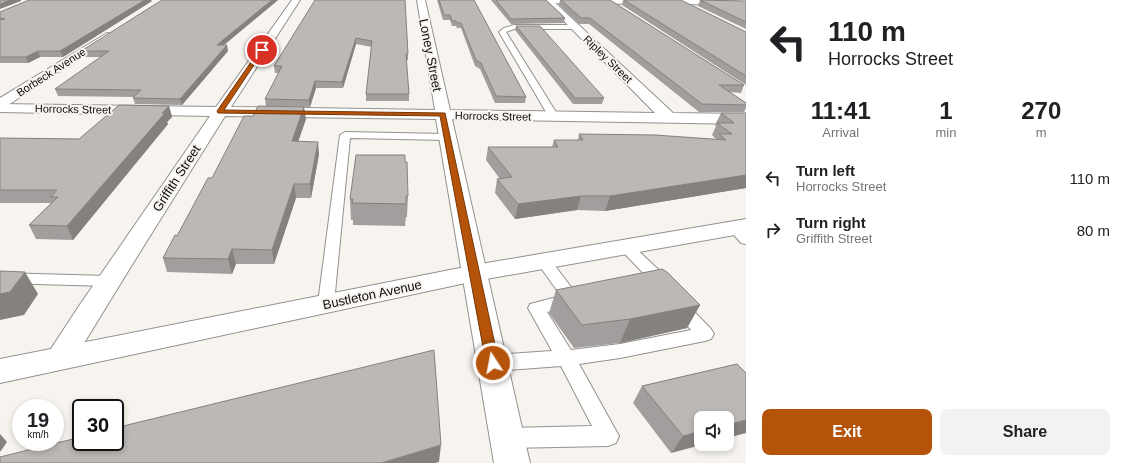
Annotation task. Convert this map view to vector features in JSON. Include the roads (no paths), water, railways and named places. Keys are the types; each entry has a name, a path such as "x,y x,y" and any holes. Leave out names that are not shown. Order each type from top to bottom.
{"street":[{"name":"Griffith Street","path":"60,358 108,281 220,111 296,0"},
{"name":"Loney Street","path":"421,0 446,137 475,273 512,463"},
{"path":"546,0 658,1"},
{"name":"Ripley Street","path":"546,0 670,119"},
{"path":"675,1 746,2"},
{"name":"Borbeck Avenue","path":"0,104 118,29"},
{"name":"Horrocks Street","path":"0,108 746,119"},
{"name":"Bustleton Avenue","path":"0,371 475,273 626,247 742,231"}],"lane":[{"path":"609,1 622,9"},
{"path":"554,117 502,32 506,29 514,27 574,27"},
{"path":"326,303 345,135 446,137"},
{"path":"493,363 566,358 664,337 705,334 650,285 655,276 626,247"},
{"path":"507,438 608,436 566,358 536,308 581,300 544,261"},
{"path":"0,278 108,281"}]}
